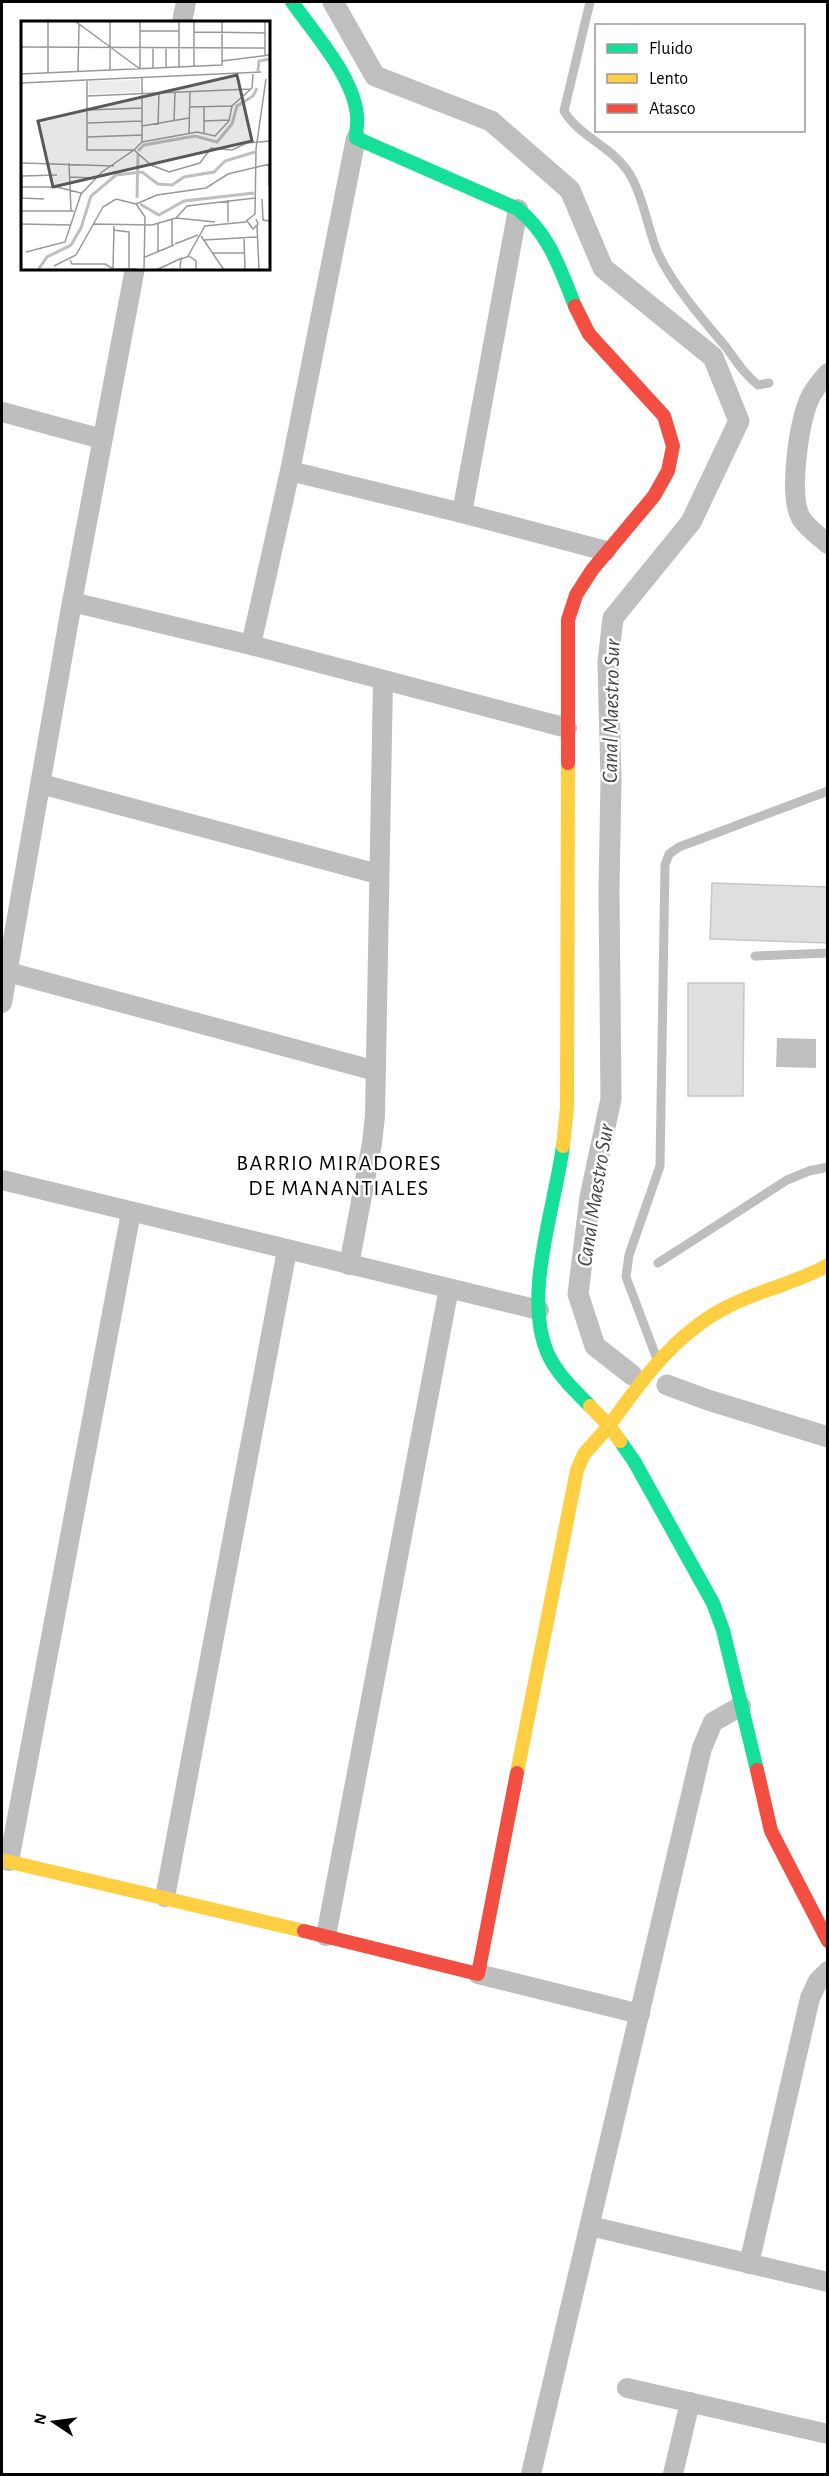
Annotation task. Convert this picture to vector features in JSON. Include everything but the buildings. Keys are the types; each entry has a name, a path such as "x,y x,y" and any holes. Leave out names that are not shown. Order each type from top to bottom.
{"street":[{"path":"182,21 186,2"},
{"path":"251,645 290,471 356,138 357,115 353,98 344,79 292,2"},
{"path":"356,138 518,209 531,217 552,249 580,319 589,334 666,418 672,437 671,460 665,482 606,552 576,592 569,606 567,1107 565,1139 539,1287 539,1310 542,1334 548,1353 558,1370 609,1425 634,1461 713,1603 723,1630 771,1831 780,1854 828,1941"},
{"path":"462,513 518,209"},
{"path":"2,1003 72,602 135,270"},
{"path":"828,373 810,397 805,411 795,472 796,503 802,518 828,544"},
{"path":"2,412 102,439"},
{"path":"290,471 462,513 606,552"},
{"path":"72,602 251,645 567,728"},
{"path":"349,1265 372,1143 376,1071 382,681"},
{"path":"41,784 378,874"},
{"path":"8,972 376,1071"},
{"path":"2,1180 539,1310"},
{"path":"131,1212 5,1861 165,1897 640,2014"},
{"path":"165,1897 287,1250"},
{"path":"478,1974 577,1470 584,1454 633,1392 702,1322 725,1308 828,1265"},
{"path":"326,1936 449,1288"},
{"path":"531,2475 705,1737 713,1722 741,1706"},
{"path":"748,2264 810,1998 818,1982 828,1971"},
{"path":"590,2226 828,2282"},
{"path":"627,2388 828,2434"},
{"path":"674,2475 690,2402"}],"lane":[{"path":"590,2 565,98 564,111 570,122 603,146 628,172 657,251 705,323 749,378 758,386 769,383"},
{"path":"659,1364 626,1277 629,1255 660,1166 664,864 669,854 679,847 828,791"},
{"path":"755,956 828,953"},
{"path":"658,1263 787,1180 809,1171 828,1167"}],"shaded area":[{"path":"777,1038 816,1039 816,1068 776,1067"}],"waterway":[{"name":"Canal Maestro Sur","path":"333,2 375,76 491,121 570,190 603,268 713,357 739,421 691,522 613,618 608,662 611,781 609,889 611,1099 590,1197 578,1294 595,1346 632,1375"},
{"name":"Canal Maestro Sur","path":"667,1385 828,1437"}],"traffic: fast":[{"path":"292,2 331,56 348,85 357,115 356,138 518,209 546,241 575,306"},
{"path":"563,1146 539,1278 540,1329 547,1352 555,1367 590,1406"},
{"path":"620,1441 634,1461 713,1603 723,1630 757,1770"}],"traffic: slow":[{"path":"563,1146 567,1107 568,763"},
{"path":"620,1441 609,1426 660,1360 690,1331 725,1308 750,1296 803,1277 828,1265"},
{"path":"517,1773 577,1470 584,1454 609,1426 590,1406"},
{"path":"2,1860 304,1931"}],"traffic: jam":[{"path":"568,763 568,620 576,595 592,570 654,496 668,471 673,446 664,416 589,334 575,306"},
{"path":"757,1770 771,1831 828,1941"},
{"path":"304,1931 478,1974 517,1773"}],"district":[{"name":"BARRIO MIRADORES DE MANANTIALES","path":"339,1174"}]}
